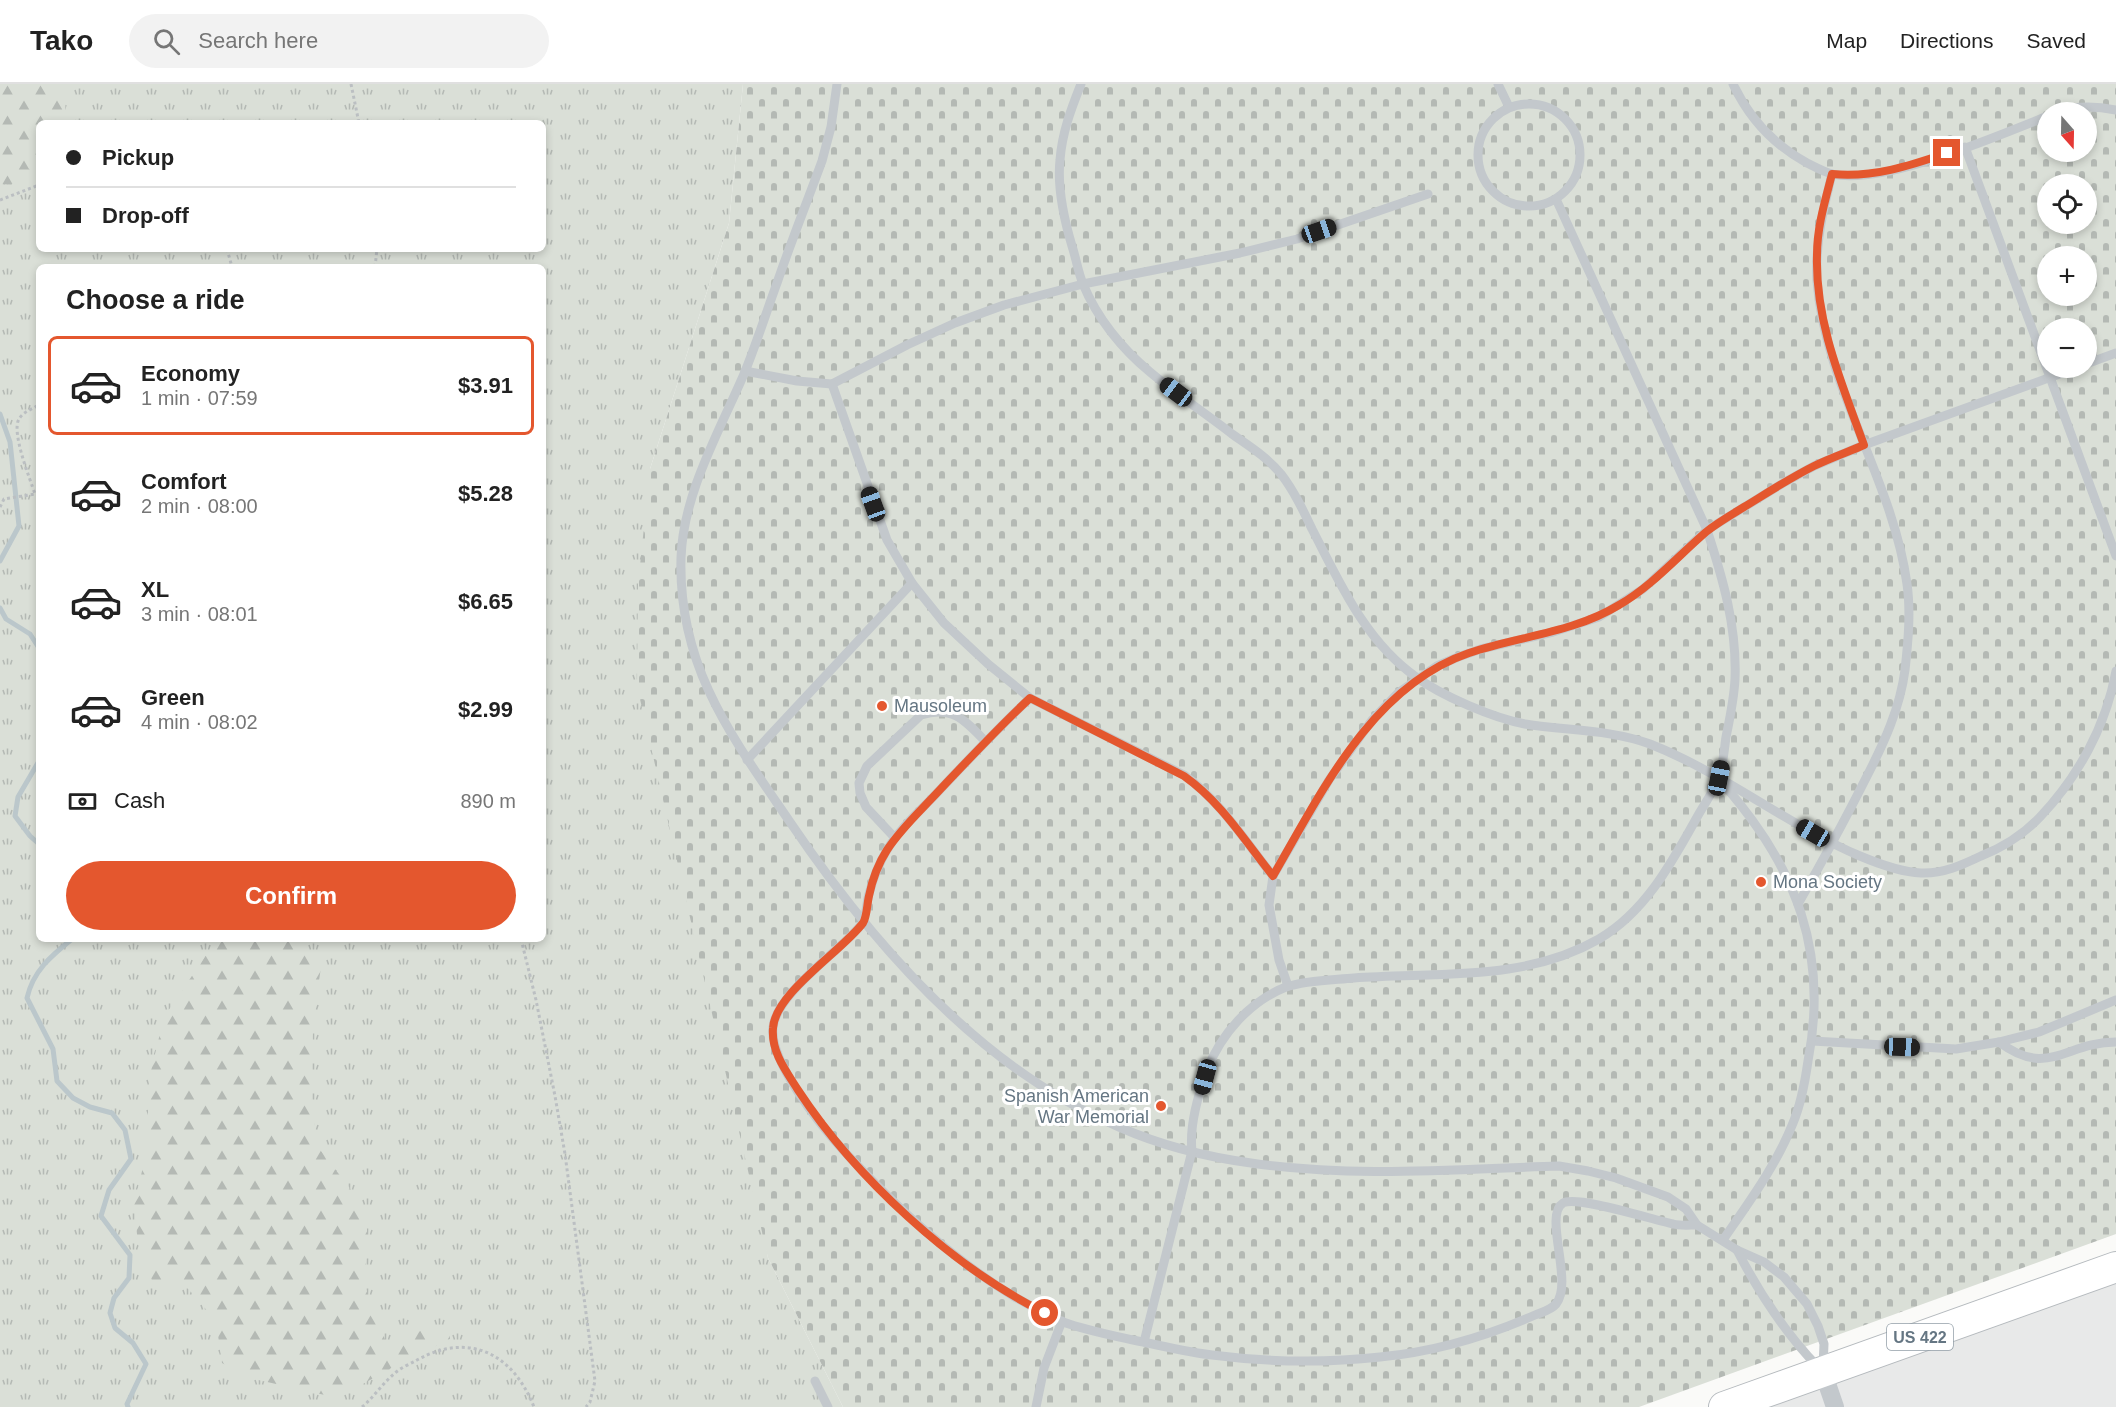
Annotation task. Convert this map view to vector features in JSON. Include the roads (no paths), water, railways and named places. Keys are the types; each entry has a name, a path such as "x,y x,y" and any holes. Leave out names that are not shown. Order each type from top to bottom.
{"main road":[{"name":"US 422","path":"1724,1407 2116,1267"}],"street":[{"path":"1823,1372 1835,1407"}],"lane":[{"path":"837,84 831,127 822,161 745,371 709,452 693,495 681,558 687,628 696,661 711,699 747,760 818,863 923,988 987,1046 1016,1068 1100,1119 1191,1151 1252,1163 1346,1171 1560,1166 1616,1178 1668,1197 1686,1209 1697,1225 1737,1250 1764,1262 1784,1277 1802,1297 1821,1335 1824,1344 1823,1372"},
{"path":"1081,84 1062,139 1059,166 1063,212 1083,284 1104,321 1127,352 1267,459 1282,475 1356,612 1381,645 1418,679 1478,709 1522,723 1590,730 1620,735 1649,744 1719,778 1832,843 1886,866 1923,873 1951,869 1998,849 2028,829 2055,801 2079,766 2112,709 2116,671"},
{"path":"1498,84 1509,107"},
{"path":"1733,84 1753,117 1774,141 1790,153 1832,174 1877,174 1903,168 2037,120"},
{"path":"1525,103 1541,104 1556,110 1568,120 1581,148 1581,163 1572,184 1556,199 1542,205 1526,207 1498,196 1487,185 1477,156 1479,141 1486,126 1496,115 1509,107 1525,103"},
{"path":"2097,107 2116,110"},
{"path":"1965,147 2037,342"},
{"path":"1798,904 1850,812 1883,744 1896,710 1905,671 1909,610 1899,544 1835,365 1818,291 1816,255 1818,231 1832,174"},
{"path":"745,371 797,381 832,384 907,345 955,323 1004,305 1083,284 1240,253 1297,239 1428,194"},
{"path":"1144,1342 1191,1151 1192,1126 1205,1077 1214,1053 1243,1015 1272,994 1288,986 1354,978 1470,974 1505,970 1552,959 1579,949 1615,929 1645,900 1676,856 1719,778 1735,681 1735,641 1729,603 1707,530 1556,199"},
{"path":"2097,360 2116,353"},
{"path":"1288,986 1279,960 1269,905 1273,876 1329,780 1372,720 1398,693 1437,666 1458,657 1481,649 1553,632 1599,617 1644,589 1707,530 1814,466 1864,445 2047,378"},
{"path":"2050,378 2116,556"},
{"path":"832,384 887,540 912,583 944,623 988,664 1030,698 1184,776 1199,787 1235,825 1273,876"},
{"path":"747,760 912,583"},
{"path":"1030,698 986,741 895,838 878,867 869,893 865,921 792,993 776,1015 773,1029 773,1041 777,1055 831,1137 905,1214 978,1274 1062,1322 1144,1342 1213,1356 1297,1360 1383,1357 1432,1348 1515,1324 1555,1305 1561,1294 1562,1276 1556,1222 1561,1204 1568,1201 1586,1203 1679,1226 1697,1225"},
{"path":"895,838 872,815 862,798 859,783 867,766 921,716 931,712 938,711 955,715 967,722 986,741"},
{"path":"1719,778 1741,804 1772,848 1791,885 1807,935 1815,986 1812,1041 1794,1122 1767,1175 1723,1240"},
{"path":"1812,1041 1956,1049 2039,1032 2116,1000"},
{"path":"1999,1042 2024,1057 2039,1059 2088,1046 2116,1042"},
{"path":"1737,1250 1748,1272 1804,1353 1823,1372"},
{"path":"1036,1407 1044,1368 1062,1322"},
{"path":"815,1381 828,1407"}],"waterway":[{"path":"0,414 10,442 19,526 0,561"},
{"path":"0,608 6,619 30,634 36,643"},
{"path":"36,766 18,797 15,816 36,841"},
{"path":"69,942 38,972 27,998 53,1049 57,1081 73,1098 90,1107 112,1113 125,1130 131,1159 109,1190 101,1216 130,1255 129,1278 114,1298 110,1313 115,1328 133,1343 146,1364 127,1404 128,1407"}],"place":[{"name":"Mausoleum","path":"882,706"},
{"name":"Mona Society","path":"1761,882"},
{"name":"Spanish American War Memorial","path":"1161,1106"}]}
